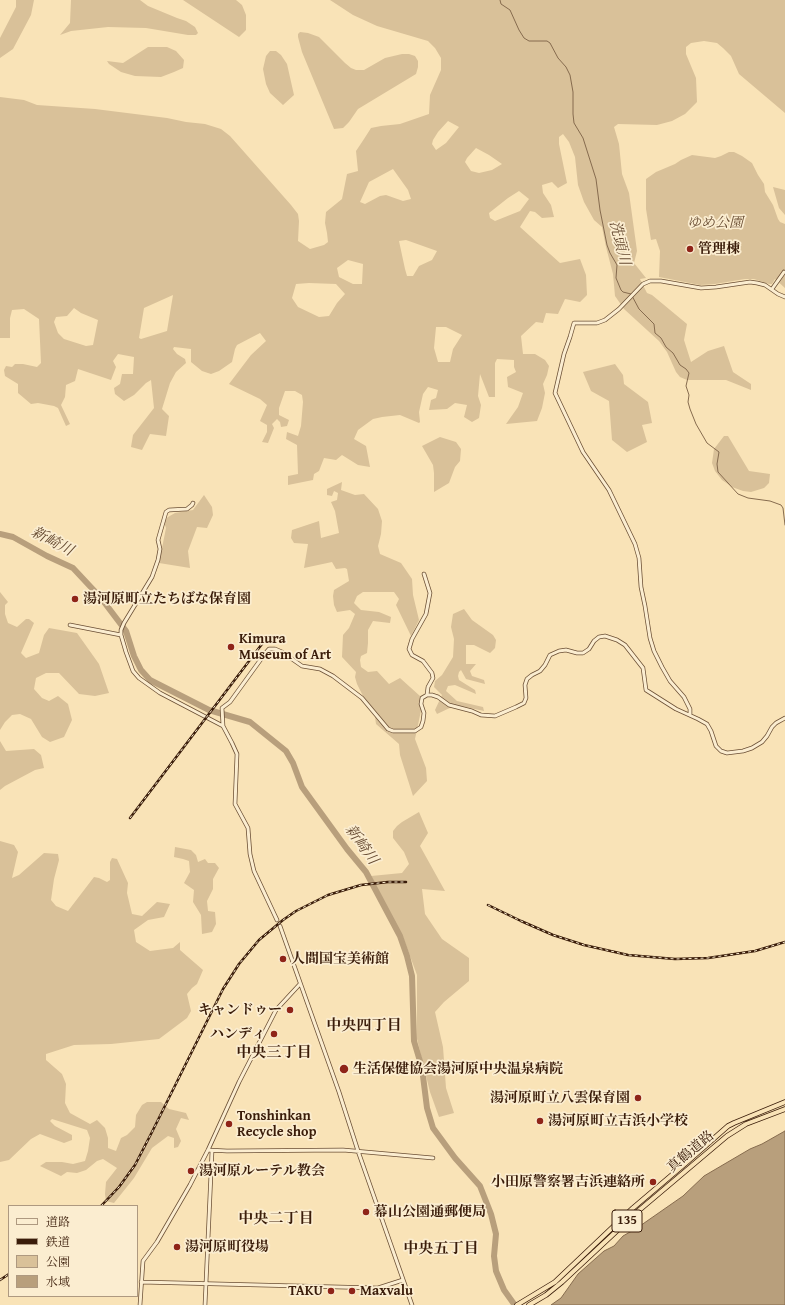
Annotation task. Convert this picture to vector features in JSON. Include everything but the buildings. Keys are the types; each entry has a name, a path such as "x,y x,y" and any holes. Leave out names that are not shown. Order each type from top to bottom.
{"highway":[{"name":"135","path":"517,1305 555,1282 633,1208 728,1126 785,1102"},
{"name":"真鶴道路","path":"528,1305 562,1282 632,1216 727,1136 751,1121 785,1109"}],"street":[{"path":"772,289 784,272"},
{"path":"690,715 690,709 684,697 670,681 654,650 648,627 641,587 639,558 635,544 610,490 583,452 555,393 564,354 574,323 597,323 605,320 619,309 642,284 650,281 661,281 701,288 750,282 765,285 785,297"},
{"path":"193,503 187,509 169,510 166,512 158,540 160,549 158,560 148,584 124,623 121,635 133,671 139,678 160,693 223,726"},
{"path":"424,574 430,593 428,607 409,649 412,655 423,661 432,673 427,695"},
{"path":"70,625 121,635"},
{"path":"277,920 254,871 250,854 248,828 235,804 237,754 223,726 222,710 222,708 230,702 270,649 275,649 302,666 320,669 333,676 362,698 388,729 394,731 415,731 421,727 424,712 421,704 422,698 432,694 449,705 481,715 495,716 508,711 524,703 526,694 525,685 527,679 540,671 550,655 558,651 566,650 576,653 583,653 589,649 594,641 599,637 605,636 617,640 625,645 643,668 646,690 676,709 707,724 716,746 721,751 727,753 743,751 757,745 767,736 776,723 785,718"},
{"path":"280,926 412,1305"},
{"path":"140,1305 143,1261 160,1237 210,1150 239,1082 276,1010 300,984"},
{"path":"210,1150 358,1151 433,1158"},
{"path":"205,1305 210,1150"},
{"path":"141,1282 378,1288 403,1280"}],"green space":[{"path":"16,0 34,0 31,15 13,49 0,58 0,38 16,7"},
{"path":"71,0 140,0 148,6 186,21 195,27 198,33 196,35 188,35 146,28 108,27 71,31 60,35 70,23"},
{"path":"183,0 236,0 242,5 246,15 246,30 239,37"},
{"path":"330,0 785,0 785,113 739,74 731,56 723,48 717,43 704,41 691,43 686,47 686,54 696,78 697,102 685,114 672,121 657,125 618,124 614,127 619,144 622,174 629,193 637,251 634,263 646,278 640,279 647,293 652,295 687,324 684,340 691,362 708,351 724,346 733,372 751,384 751,390 726,380 687,380 680,377 676,372 667,352 659,341 624,309 615,296 613,274 602,227 594,220 584,202 578,185 575,157 569,142 563,134 559,137 559,144 567,183 558,188 552,182 542,185 543,193 551,205 554,217 542,218 535,212 530,211 520,227 560,263 580,259 586,275 587,295 580,302 565,299 558,314 546,313 543,323 536,322 521,336 523,354 535,354 545,360 549,366 543,384 545,393 542,408 537,421 506,424 518,407 523,393 508,387 507,377 516,372 514,360 497,359 495,363 495,397 489,397 480,374 478,396 481,405 479,418 472,422 464,417 467,405 455,403 447,409 429,410 431,400 436,398 438,390 428,387 423,394 419,412 419,423 400,415 382,417 373,419 358,430 354,439 366,446 370,467 358,465 342,455 336,460 324,458 319,471 314,474 313,480 288,485 288,476 298,474 297,445 286,439 287,432 298,436 301,426 303,402 302,395 295,391 285,391 279,408 279,415 289,420 287,426 281,427 280,422 277,419 272,424 274,428 268,443 262,442 267,432 267,425 260,421 267,405 260,399 229,384 251,355 266,341 260,333 237,345 232,362 219,371 211,374 202,371 191,362 191,349 174,347 173,349 177,354 185,359 186,363 176,372 170,383 162,409 169,416 166,436 150,434 142,450 131,447 133,435 154,408 151,380 134,395 124,401 115,394 114,388 120,384 122,374 133,374 134,357 118,354 113,361 116,367 111,380 78,369 75,381 66,385 65,397 61,405 70,424 66,426 58,408 38,403 31,404 18,393 18,384 5,376 4,370 6,366 12,367 15,364 37,367 41,363 39,319 24,309 12,310 10,318 10,338 0,338 0,97 24,100 37,105 95,109 167,118 205,124 221,129 230,136 298,214 298,241 310,249 324,245 328,242 325,223 326,212 342,199 347,174 358,171 356,151 371,128 400,124 429,114 430,95 441,70 441,58 435,48 428,41 377,26 353,15","holes":["448,121 459,127 446,143 436,150 432,144 433,140","476,148 502,164 492,170 479,173 471,171 465,162","393,169 408,190 411,199 403,201 386,195 380,196 365,204 360,202 369,182","519,191 529,199 520,211 495,221 490,218 489,213","406,240 437,251 432,260 419,266 413,276 407,276 399,241","348,260 363,264 362,284 353,284 339,277 337,268","309,283 336,284 345,294 329,316 319,317 298,307 292,298 296,284","173,295 167,331 141,339 139,338 144,308","74,308 81,313 98,320 93,345 86,346 64,339 58,333 54,322 56,317 67,316","436,327 446,327 462,335 453,349 450,362 438,362 434,348"]},
{"path":"300,32 319,37 345,63 356,70 364,70 385,58 409,54 415,56 418,61 416,74 358,109 343,128 334,129 302,52 298,37"},
{"path":"148,47 167,47 176,51 184,60 183,68 161,77 135,76 121,72 107,61 123,63"},
{"path":"270,51 276,51 281,55 287,64 294,95 283,105 270,93 266,84 263,69 266,56"},
{"name":"ゆめ公園","path":"729,152 734,152 752,163 764,184 765,192 773,205 778,219 780,222 785,224 785,288 775,279 772,284 754,279 745,279 700,285 659,277 660,251 656,239 651,240 646,209 646,179 656,172 692,155 715,158"},
{"path":"773,187 785,190 785,215 779,208"},
{"path":"615,364 623,375 624,384 648,402 652,423 642,425 647,442 627,452 612,440 609,401 591,391 583,372"},
{"path":"724,436 728,436 749,471 770,474 769,483 764,488 751,492 743,491 732,487 722,480 715,471 712,463 714,449"},
{"path":"440,437 456,442 461,449 460,461 455,467 449,483 434,492 433,465 422,446"},
{"path":"342,482 341,490 355,495 364,494 378,509 382,521 378,546 380,554 401,563 412,579 413,595 419,620 411,636 396,605 399,599 394,592 363,592 357,596 354,603 361,610 379,612 391,617 390,623 373,621 368,630 367,653 361,656 361,667 368,672 377,671 389,684 400,678 420,696 423,695 415,739 426,768 427,781 413,796 400,755 399,744 376,724 374,710 363,696 357,684 355,677 356,672 342,657 343,635 349,628 355,614 350,610 337,612 334,605 333,596 334,590 349,581 347,569 336,569 332,562 304,568 308,544 294,543 291,538 292,530 319,521 321,538 339,533 335,511 331,502 337,500 338,493 334,491 332,496 327,495 327,489"},
{"path":"204,495 212,507 213,515 207,528 197,527 188,551 190,568 159,563 166,528 164,522 168,517 175,513 193,510"},
{"path":"0,592 8,602 5,605 5,614 8,623 17,627 26,619 29,619 34,623 21,653 26,658 39,653 44,635 49,628 77,633 99,664 109,693 95,696 79,694 59,673 46,673 36,678 34,689 42,698 49,701 58,696 68,704 72,720 64,737 50,742 42,737 31,719 20,714 12,715 0,730"},
{"path":"464,609 472,620 493,635 496,640 495,648 490,653 474,645 466,645 466,664 476,664 470,671 472,676 484,680 485,684 466,679 461,670 458,676 459,680 475,690 476,694 455,685 448,686 446,691 457,701 483,707 484,711 456,705 437,714 435,710 442,695 434,687 435,681 442,675 453,657 454,639 451,627 453,614"},
{"path":"0,741 6,751 34,749 41,755 44,768 35,770 0,790"},
{"path":"419,812 428,833 420,846 445,891 422,889 425,914 442,939 469,958 469,981 444,1002 435,1012 443,1047 446,1088 454,1113 439,1117 430,1092 417,1039 417,975 403,937 371,876 402,873 409,864 404,852 393,838 393,831 402,822"},
{"path":"0,841 14,845 18,852 12,878 19,875 44,853 58,854 59,860 51,900 56,906 68,911 94,877 107,882 110,880 110,862 112,858 117,859 128,883 127,893 132,914 142,916 157,902 170,904 164,917 148,920 134,930 136,942 150,951 173,948 180,942 180,950 203,970 197,984 187,994 191,1011 187,1018 159,1039 111,1044 74,1045 46,1054 46,1060 62,1074 66,1084 65,1103 70,1113 90,1124 97,1120 105,1128 108,1138 108,1148 116,1151 121,1138 127,1135 135,1127 136,1115 142,1105 147,1102 161,1102 169,1109 186,1113 189,1120 181,1118 176,1129 181,1141 178,1147 174,1148 174,1138 168,1136 152,1148 134,1178 114,1203 106,1201 106,1182 117,1168 103,1159 97,1161 86,1170 77,1173 67,1172 61,1176 40,1166 46,1162 73,1164 85,1161 90,1138 87,1130 52,1119 50,1121 55,1126 72,1135 72,1140 64,1143 40,1134 31,1139 9,1160 0,1162"},
{"path":"175,847 191,850 196,855 198,862 205,859 208,863 215,863 219,868 213,879 213,889 207,901 208,911 215,912 216,924 212,932 202,934 201,915 193,902 194,890 184,883 190,872 189,861 174,857"}],"water":[{"path":"785,1131 785,1305 551,1305 561,1298 578,1274 604,1251 614,1246 623,1236 683,1196 704,1176 750,1149"}],"waterway":[{"name":"洗頭川","path":"500,0 501,4 510,10 524,38 529,41 547,41 550,43 570,75 573,92 574,123 583,138 596,179 607,245 617,265 616,278 621,290 631,294 639,309 654,324 655,333 673,353 680,365 689,373 686,386 689,395 688,402 690,409 696,424 707,443 719,452 717,464 718,472 738,494 748,498 770,501 781,505 783,508 785,525"},
{"name":"新崎川","path":"0,534 13,537 47,556 73,568 101,598 126,631 134,656 141,670 150,680 209,710 250,722 286,751 293,763 302,787 347,849 366,872 400,936 412,976 414,1041 422,1068 427,1108 433,1128 455,1158 480,1186 491,1214 496,1234 494,1256 496,1271 504,1290 514,1304"}],"railway":[{"path":"130,818 265,640"},
{"path":"102,1205 119,1187 135,1165 223,989 239,964 259,940 296,911 328,895 361,885 406,882"},
{"path":"488,905 553,935 584,945 628,955 675,959 708,958 755,951 785,942"},
{"path":"0,1280 8,1275"}],"place":[{"name":"管理棟","path":"690,249"},
{"name":"湯河原町立たちばな保育園","path":"75,599"},
{"name":"Kimura Museum of Art","path":"231,647"},
{"name":"人間国宝美術館","path":"283,959"},
{"name":"キャンドゥー","path":"290,1010"},
{"name":"ハンディ","path":"274,1034"},
{"name":"生活保健協会湯河原中央温泉病院","path":"344,1069"},
{"name":"湯河原町立八雲保育園","path":"638,1098"},
{"name":"湯河原町立吉浜小学校","path":"540,1121"},
{"name":"Tonshinkan Recycle shop","path":"229,1124"},
{"name":"湯河原ルーテル教会","path":"191,1171"},
{"name":"小田原警察署吉浜連絡所","path":"653,1182"},
{"name":"幕山公園通郵便局","path":"366,1212"},
{"name":"湯河原町役場","path":"177,1247"},
{"name":"TAKU","path":"331,1291"},
{"name":"Maxvalu","path":"352,1291"}],"district":[{"name":"中央四丁目","path":"364,1026"},
{"name":"中央三丁目","path":"274,1053"},
{"name":"中央二丁目","path":"276,1219"},
{"name":"中央五丁目","path":"441,1249"}]}
